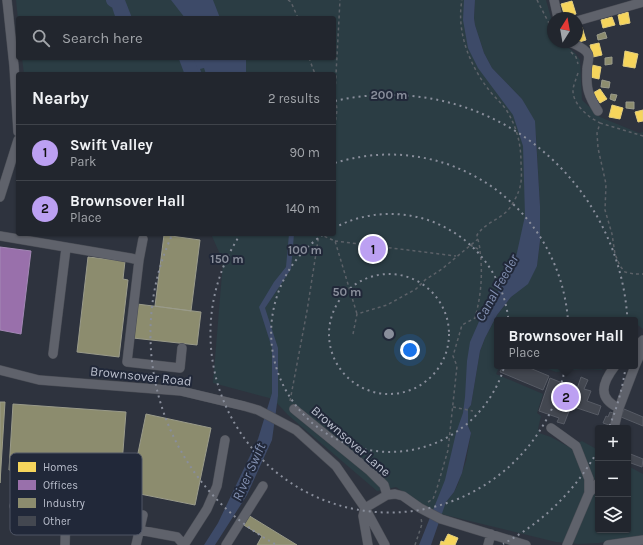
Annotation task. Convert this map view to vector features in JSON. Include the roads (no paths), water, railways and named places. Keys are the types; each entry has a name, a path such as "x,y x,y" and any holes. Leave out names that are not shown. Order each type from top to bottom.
{"street":[{"path":"7,0 16,99"},
{"path":"554,0 557,12"},
{"path":"583,19 625,3 643,2"},
{"path":"582,48 588,53 589,58 587,68 588,91 590,98 598,110"},
{"path":"0,197 16,146"},
{"path":"0,236 140,260"},
{"path":"143,239 127,362 180,368 182,348"},
{"path":"53,354 66,248"},
{"path":"638,359 643,348"},
{"path":"613,369 603,389 604,397 610,403 619,408"},
{"path":"615,425 619,408 634,369"},
{"name":"Brownsover Road","path":"0,370 39,380 181,392 258,410 296,430 336,466 365,508 385,545"},
{"name":"Brownsover Lane","path":"294,409 370,471 384,485 387,494"},
{"path":"551,428 576,446 589,479 589,493 567,545"},
{"path":"142,531 177,537 184,545 207,509 217,486 225,440"},
{"path":"226,545 263,486"},
{"path":"589,493 595,486"},
{"name":"Brownsover Lane","path":"365,508 387,494 395,494 403,496 424,511 441,519 526,545"},
{"path":"365,508 363,516 368,545"},
{"path":"488,545 491,534"},
{"path":"65,535 65,545"},
{"path":"136,545 138,535"},
{"path":"608,545 642,542"}],"water":[{"path":"116,0 125,0 131,16 126,16 120,4"},
{"path":"171,0 213,0 219,16 183,16"},
{"path":"464,0 475,0 475,25 484,53 492,68 522,99 535,121 540,206 540,241 537,266 528,284 511,297 496,317 494,317 494,321 485,338 480,351 471,405 468,409 468,426 471,433 462,473 454,492 446,502 431,545 419,545 445,480 456,433 463,413 470,342 481,317 501,287 516,257 525,216 523,146 513,115 478,68 468,48 463,20"},
{"path":"187,60 246,60 246,72 205,72 204,68 200,69 201,72 194,72 193,69 190,69"},
{"path":"289,236 294,236 291,269 265,308 278,348 278,396 272,440 247,495 215,545 204,545 218,523 258,439 272,393 272,348 259,307 274,282 286,267"}],"waterway":[{"name":"River Swift","path":"113,0 118,3 122,16"},
{"name":"River Swift","path":"187,60 191,72"}],"place":[{"name":"Swift Valley","path":"373,249"},
{"name":"Brownsover Hall","path":"566,397"}],"water label":[{"name":"Canal Feeder","path":"497,288"}]}
